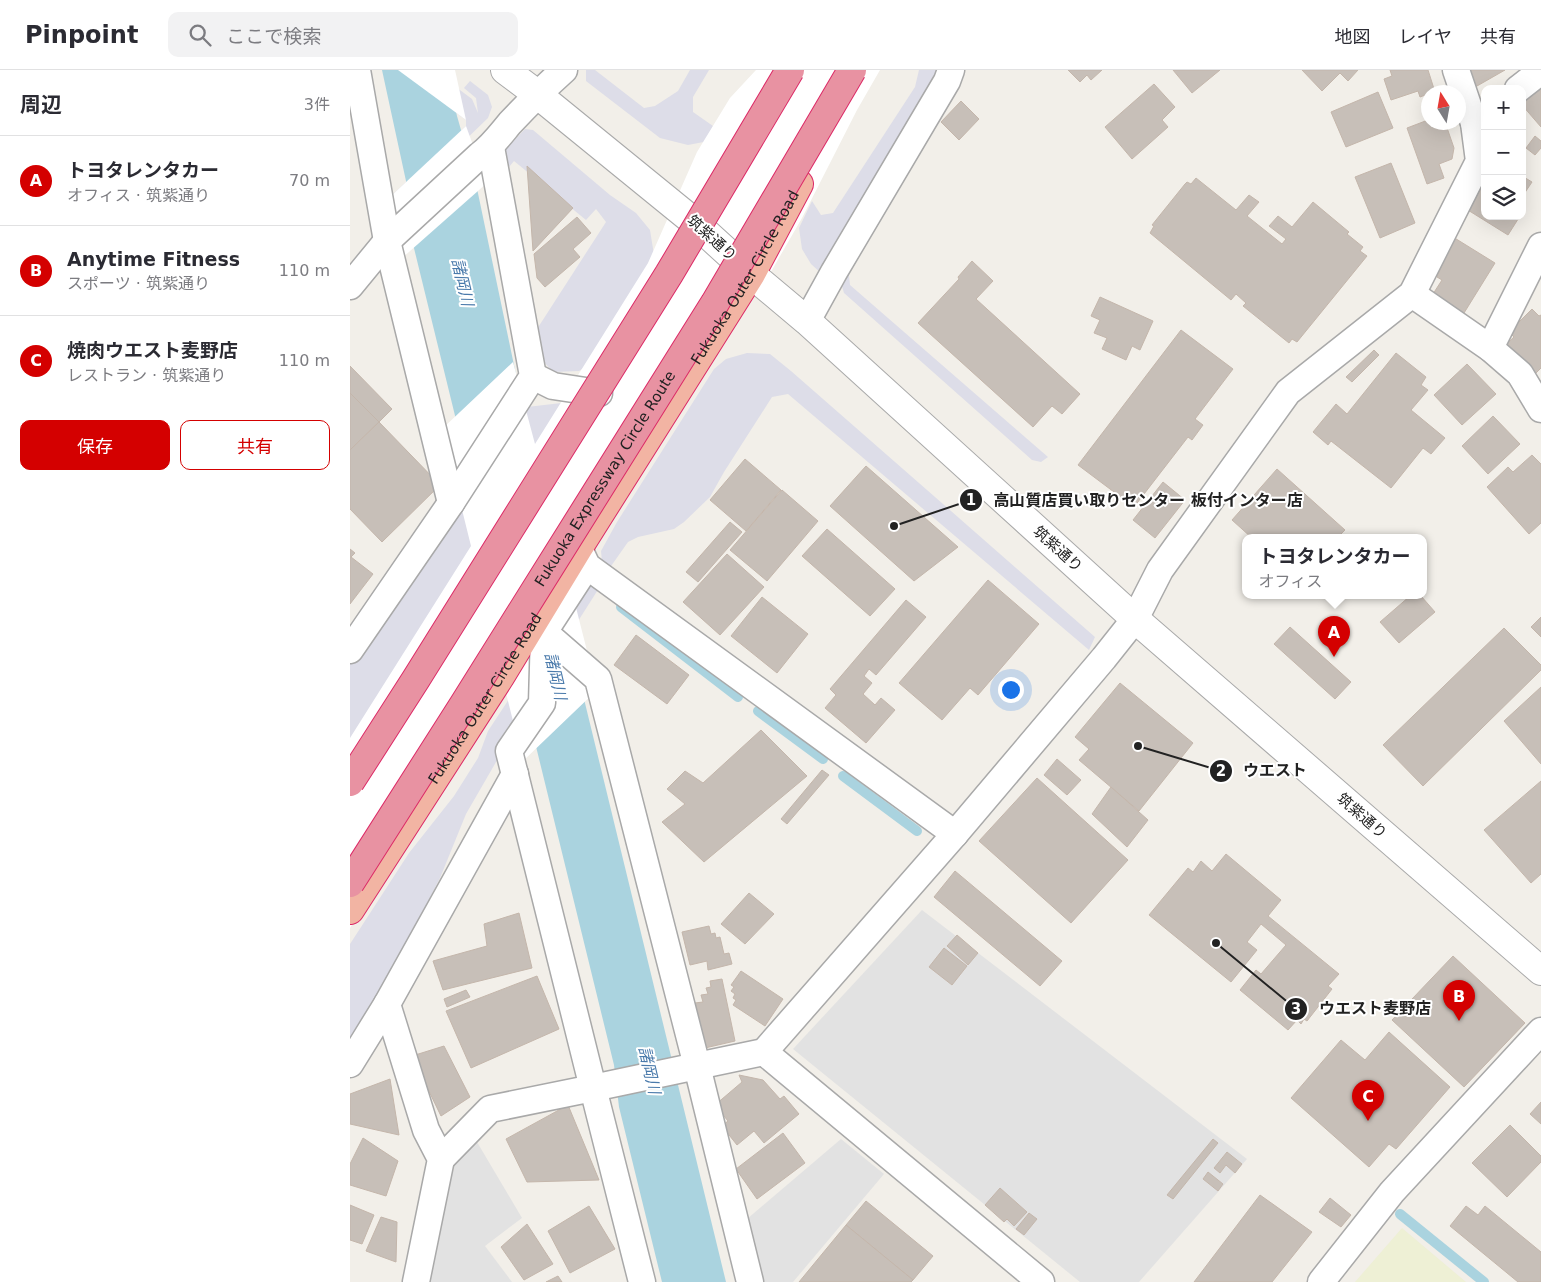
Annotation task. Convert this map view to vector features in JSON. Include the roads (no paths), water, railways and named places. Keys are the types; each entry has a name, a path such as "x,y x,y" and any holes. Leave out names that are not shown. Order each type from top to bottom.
{"highway":[{"path":"350,782 447,622 599,393 693,221 784,70"},
{"path":"350,782 669,274 790,70"},
{"name":"Fukuoka Expressway Circle Route","path":"350,884 715,304 852,70"},
{"name":"Fukuoka Outer Circle Road","path":"350,910 500,677 583,556 751,274 859,70"}],"street":[{"path":"357,70 387,241 451,503"},
{"name":"筑紫通り","path":"505,70 693,221 751,274 807,321 1135,619 1541,971"},
{"path":"350,286 387,241 486,151 537,94 564,70"},
{"path":"807,321 947,81 951,70"},
{"path":"416,1282 441,1159 490,1110 764,1052 955,834 1135,619 1160,570 1288,392 1412,294 1479,161 1479,119 1456,70"},
{"path":"1523,85 1541,71"},
{"path":"350,650 451,503 533,376 486,151"},
{"path":"1490,348 1534,282 1541,246"},
{"path":"1412,294 1490,348 1520,374 1541,410"},
{"path":"533,376 553,386 599,393"},
{"path":"642,1282 509,751 542,703 544,632 583,556 955,834"},
{"path":"544,632 598,679 750,1282"},
{"path":"350,1064 387,1004 515,774"},
{"path":"387,1004 426,1130 441,1159"},
{"path":"1321,1282 1392,1192 1541,1031"},
{"path":"764,1052 1041,1282"}],"water":[{"name":"諸岡川","path":"382,70 446,70 475,179 584,699 726,1282 662,1282 619,1107 614,1065 412,240 406,181"}],"waterway":[{"path":"621,607 738,697"},
{"path":"758,711 823,759"},
{"path":"843,776 917,831"},
{"path":"1400,1214 1484,1282"}],"place":[{"name":"高山質店買い取りセンター 板付インター店","path":"894,526"},
{"name":"トヨタレンタカー","path":"1334,657"},
{"name":"ウエスト","path":"1138,746"},
{"name":"ウエスト麦野店","path":"1216,943"},
{"name":"Anytime Fitness","path":"1459,1021"},
{"name":"焼肉ウエスト麦野店","path":"1368,1121"}]}
